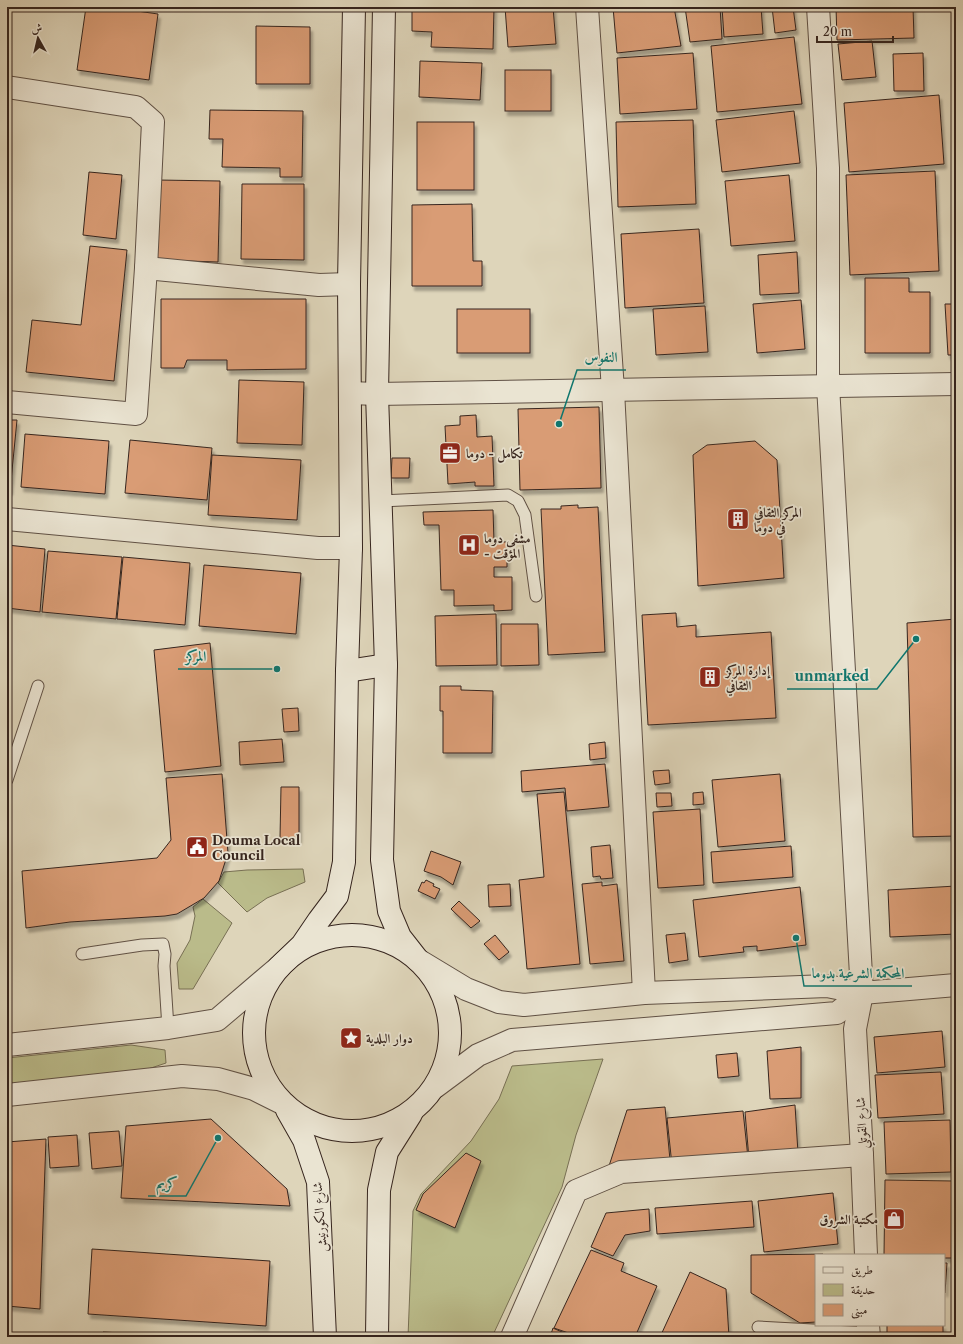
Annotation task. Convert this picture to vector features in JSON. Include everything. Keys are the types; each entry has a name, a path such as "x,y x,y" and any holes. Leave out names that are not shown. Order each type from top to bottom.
{"street":[{"path":"284,1104 266,1080 256,1052 254,1022 263,993 279,967 302,945 337,896 344,862 347,671 351,548 349,284 354,7"},
{"path":"384,7 377,394 386,665 382,860 389,911 400,937 436,981 447,1006 451,1034 447,1062 435,1087"},
{"path":"587,7 613,390 644,993"},
{"name":"شارع القوتلي","path":"818,7 828,168 828,385 862,993 856,1029 866,1254"},
{"path":"7,87 136,106 153,122 146,268 136,414 7,402"},
{"path":"146,268 319,285 349,284"},
{"path":"350,393 377,394 828,385 956,384"},
{"path":"7,519 318,548 351,548"},
{"path":"347,671 386,665"},
{"path":"7,1045 168,1028 217,1020 303,948 332,938 362,936 392,944 466,989 499,1002 524,1005 644,993 828,986 862,993 956,985"},
{"path":"377,1337 379,1190 387,1152 412,1111 435,1087 478,1055 512,1040 837,1013 862,993"},
{"path":"7,1095 182,1076 218,1079 254,1089 284,1104 306,1121 333,1130 361,1131 388,1125 412,1111"},
{"name":"شارع الكورنيش","path":"284,1104 304,1140 318,1182 326,1337"},
{"path":"512,1337 576,1191 621,1172 862,1155"}],"lane":[{"path":"381,501 508,494 518,501 525,515 536,596"},
{"path":"7,780 38,686"},
{"path":"82,954 142,945 163,944 165,954 164,966 168,1028"},
{"path":"758,1327 868,1332"}],"green space":[{"path":"303,869 305,882 267,898 247,912 218,883 224,872"},
{"path":"203,899 232,923 193,989 179,989 177,963 190,940 195,916 193,907"},
{"path":"131,1045 165,1050 166,1063 145,1070 7,1084 7,1058"},
{"path":"603,1059 576,1135 562,1187 492,1337 408,1337 413,1211 421,1194 471,1141 499,1099 512,1066"}],"building":[{"path":"86,7 109,7 158,14 149,80 77,70"},
{"path":"412,7 494,7 493,49 431,47 432,32 412,31"},
{"path":"505,7 553,7 556,44 508,47"},
{"path":"613,7 674,7 681,46 617,53"},
{"path":"685,7 720,7 722,39 690,42"},
{"path":"722,7 761,7 763,34 724,37"},
{"path":"772,7 793,7 796,30 775,33"},
{"path":"836,7 913,7 914,38 837,40"},
{"path":"256,26 310,27 310,84 256,84"},
{"path":"794,37 802,104 717,112 711,46"},
{"path":"872,41 876,77 842,80 838,44"},
{"path":"693,53 697,109 620,114 617,58"},
{"path":"923,53 924,91 894,91 893,54"},
{"path":"420,61 482,63 480,100 419,97"},
{"path":"505,70 551,70 551,111 505,111"},
{"path":"939,95 944,164 849,172 844,103"},
{"path":"210,110 303,111 302,177 280,177 280,168 222,167 223,139 209,139"},
{"path":"794,111 800,163 722,172 716,120"},
{"path":"693,120 696,204 618,207 616,122"},
{"path":"417,122 474,122 474,190 417,190"},
{"path":"935,171 939,271 850,275 846,175"},
{"path":"89,172 122,175 116,239 83,235"},
{"path":"789,175 795,241 731,246 725,181"},
{"path":"158,180 220,181 218,262 157,260"},
{"path":"242,184 304,184 304,260 241,259"},
{"path":"472,204 473,261 482,261 482,286 412,286 412,205"},
{"path":"699,229 704,303 625,308 621,234"},
{"path":"90,246 127,250 114,381 26,372 32,320 81,325"},
{"path":"797,252 799,293 760,295 758,255"},
{"path":"865,278 909,278 909,292 930,292 930,353 865,353"},
{"path":"161,299 306,299 306,369 227,370 227,360 187,360 184,368 161,368"},
{"path":"801,300 805,349 757,353 753,304"},
{"path":"945,304 956,304 956,355 948,355"},
{"path":"705,306 708,352 656,355 653,309"},
{"path":"457,309 530,309 530,353 457,353"},
{"path":"239,380 304,382 302,445 237,443"},
{"path":"599,407 601,488 520,490 518,409"},
{"path":"476,415 477,437 492,436 494,486 475,486 475,482 448,484 445,426 460,425 460,416"},
{"path":"7,420 17,420 10,491 7,490"},
{"path":"25,434 109,441 105,494 21,487"},
{"path":"130,440 212,448 207,500 125,493"},
{"name":"المركز الثقافي في دوما","path":"755,441 777,460 784,578 698,586 693,455 707,445"},
{"path":"212,455 301,460 297,520 208,515"},
{"path":"392,458 410,458 409,478 391,478"},
{"path":"578,505 578,508 598,507 605,652 548,655 541,509 561,509 561,506"},
{"path":"493,510 494,542 507,542 507,567 494,567 494,577 512,577 512,610 494,611 494,605 454,606 454,590 441,590 439,525 424,525 423,512"},
{"path":"7,545 45,549 40,612 7,608"},
{"path":"48,551 122,557 116,619 42,612"},
{"path":"123,557 190,563 185,625 117,619"},
{"path":"204,565 301,573 296,634 199,626"},
{"name":"إدارة المركز الثقافي","path":"676,613 677,627 696,625 696,637 771,632 776,718 648,725 642,615"},
{"path":"496,614 497,665 436,666 435,616"},
{"path":"956,619 956,836 913,837 907,623"},
{"path":"501,624 538,624 539,665 501,666"},
{"path":"210,643 221,766 165,772 154,650"},
{"path":"440,686 461,686 461,690 493,691 492,753 443,753 443,711 440,711"},
{"path":"298,708 299,731 284,732 282,709"},
{"path":"282,739 284,762 240,765 239,742"},
{"path":"605,742 606,758 590,760 589,744"},
{"path":"605,764 609,807 567,811 565,788 522,792 521,771"},
{"path":"669,770 670,783 655,785 653,771"},
{"name":"Douma Local Council","path":"222,774 228,853 219,881 204,898 177,914 70,922 26,928 22,871 157,858 171,840 166,778"},
{"path":"780,774 785,841 718,847 712,780"},
{"path":"281,787 299,787 299,839 280,838"},
{"path":"564,792 580,964 527,969 519,880 544,877 537,794"},
{"path":"703,792 704,804 693,805 693,793"},
{"path":"656,793 671,793 672,806 657,807"},
{"path":"700,809 704,885 658,888 653,812"},
{"path":"610,845 613,878 601,879 600,876 593,877 591,847"},
{"path":"791,846 793,877 713,883 711,852"},
{"path":"431,851 461,862 453,885 441,877 424,871"},
{"path":"426,880 434,884 433,886 440,889 435,899 418,891 422,882 424,883"},
{"path":"602,882 602,886 617,884 624,961 590,964 582,884"},
{"path":"510,884 511,906 489,907 488,885"},
{"path":"956,886 956,934 890,937 888,890"},
{"path":"800,887 806,945 757,951 757,946 743,947 744,952 699,957 693,900"},
{"path":"459,901 480,921 471,928 451,909"},
{"path":"685,933 688,960 669,963 666,935"},
{"path":"495,935 509,952 499,960 484,944"},
{"path":"942,1031 945,1067 877,1073 874,1037"},
{"path":"801,1047 801,1098 770,1099 767,1051"},
{"path":"737,1053 739,1076 718,1078 716,1055"},
{"path":"941,1072 944,1114 878,1118 875,1075"},
{"path":"795,1105 798,1153 749,1159 745,1112"},
{"path":"665,1107 670,1160 609,1166 627,1110"},
{"path":"743,1111 748,1158 672,1165 667,1118"},
{"path":"211,1119 287,1189 290,1206 121,1198 126,1126"},
{"path":"950,1120 951,1172 886,1174 884,1122"},
{"path":"119,1131 122,1166 92,1169 89,1133"},
{"path":"77,1135 79,1166 50,1168 48,1137"},
{"path":"46,1139 40,1309 7,1306 7,1142"},
{"path":"466,1153 481,1161 455,1228 416,1210 423,1194"},
{"path":"885,1180 954,1181 953,1258 945,1258 945,1254 884,1254"},
{"path":"833,1193 838,1244 764,1252 758,1201"},
{"path":"752,1201 754,1227 657,1234 655,1208"},
{"path":"649,1209 650,1231 625,1235 613,1256 591,1247 606,1213"},
{"path":"92,1249 270,1261 266,1326 88,1314"},
{"path":"591,1250 624,1263 621,1271 657,1286 635,1337 598,1337 592,1335 591,1337 580,1337 554,1328"},
{"path":"815,1254 815,1322 800,1323 751,1293 751,1255"},
{"path":"945,1263 947,1263 945,1293"},
{"path":"690,1272 726,1289 729,1337 660,1337"},
{"path":"887,1326 943,1326 943,1337 887,1337"},
{"path":"553,1328 555,1329 574,1337 550,1337"},
{"path":"103,1332 198,1337 103,1337"}],"place":[{"name":"النفوس","path":"559,424"},
{"name":"تكامل - دوما","path":"450,453"},
{"name":"المركز الثقافي في دوما","path":"738,519"},
{"name":"مشفى دوما - المؤقت","path":"469,545"},
{"name":"unmarked","path":"916,639"},
{"name":"المركز","path":"277,669"},
{"name":"إدارة المركز الثقافي","path":"710,677"},
{"name":"Douma Local Council","path":"197,847"},
{"name":"المحكمة الشرعية بدوما","path":"796,938"},
{"name":"دوار البلدية","path":"351,1038"},
{"name":"كريم","path":"218,1138"},
{"name":"مكتبة الشروق","path":"894,1219"}]}
